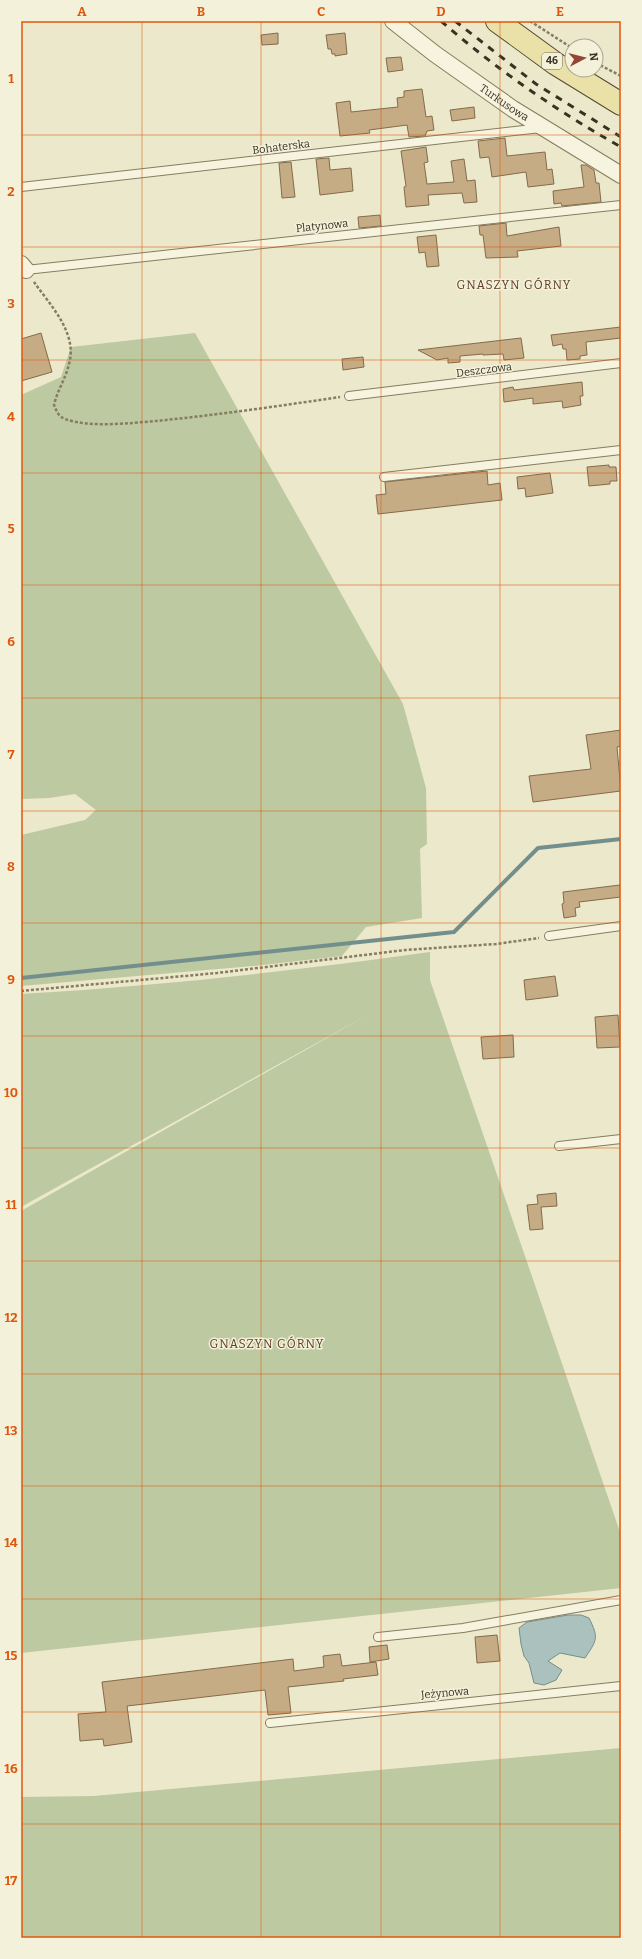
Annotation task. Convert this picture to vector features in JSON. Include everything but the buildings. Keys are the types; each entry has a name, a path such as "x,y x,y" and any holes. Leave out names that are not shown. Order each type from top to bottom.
{"main road":[{"name":"46","path":"497,21 556,64 617,100"}],"street":[{"name":"Turkusowa","path":"393,21 435,54 543,128 621,175"}],"lane":[{"name":"Bohaterska","path":"21,188 543,128"},
{"name":"Platynowa","path":"23,267 621,205"},
{"name":"Deszczowa","path":"349,396 621,363"},
{"path":"384,477 621,450"},
{"path":"549,936 621,926"},
{"path":"559,1146 621,1140"},
{"path":"378,1637 463,1628 621,1600"},
{"name":"Jeżynowa","path":"270,1723 621,1686"}],"path":[{"path":"530,21 564,43"},
{"path":"604,67 621,76"},
{"path":"23,267 63,324 69,336 71,352 70,363 54,405 58,415 64,418 75,421 117,424 190,418 349,396"},
{"path":"21,991 217,973 404,950 496,944 549,936"}],"green space":[{"path":"195,333 403,704 426,788 427,844 420,849 422,918 366,927 342,956 253,966 21,986 21,835 85,820 96,810 75,794 49,798 21,799 21,395 61,377 71,347"},
{"path":"430,952 430,980 621,1535 621,1588 21,1653 21,1211 371,1013 21,1207 21,994 124,987 226,977"},
{"path":"621,1748 621,1938 21,1938 21,1797 94,1796"}],"water":[{"path":"568,1615 581,1615 589,1618 595,1635 592,1647 585,1658 560,1653 548,1661 562,1670 556,1680 544,1685 534,1683 529,1663 524,1656 519,1628 527,1622"}],"waterway":[{"path":"21,978 454,932 538,848 621,839"}],"railway":[{"path":"441,21 483,56 550,104 621,147"},
{"path":"455,21 536,84 621,137"}],"district":[{"name":"GNASZYN GÓRNY","path":"514,285"},
{"name":"GNASZYN GÓRNY","path":"267,1344"}]}
